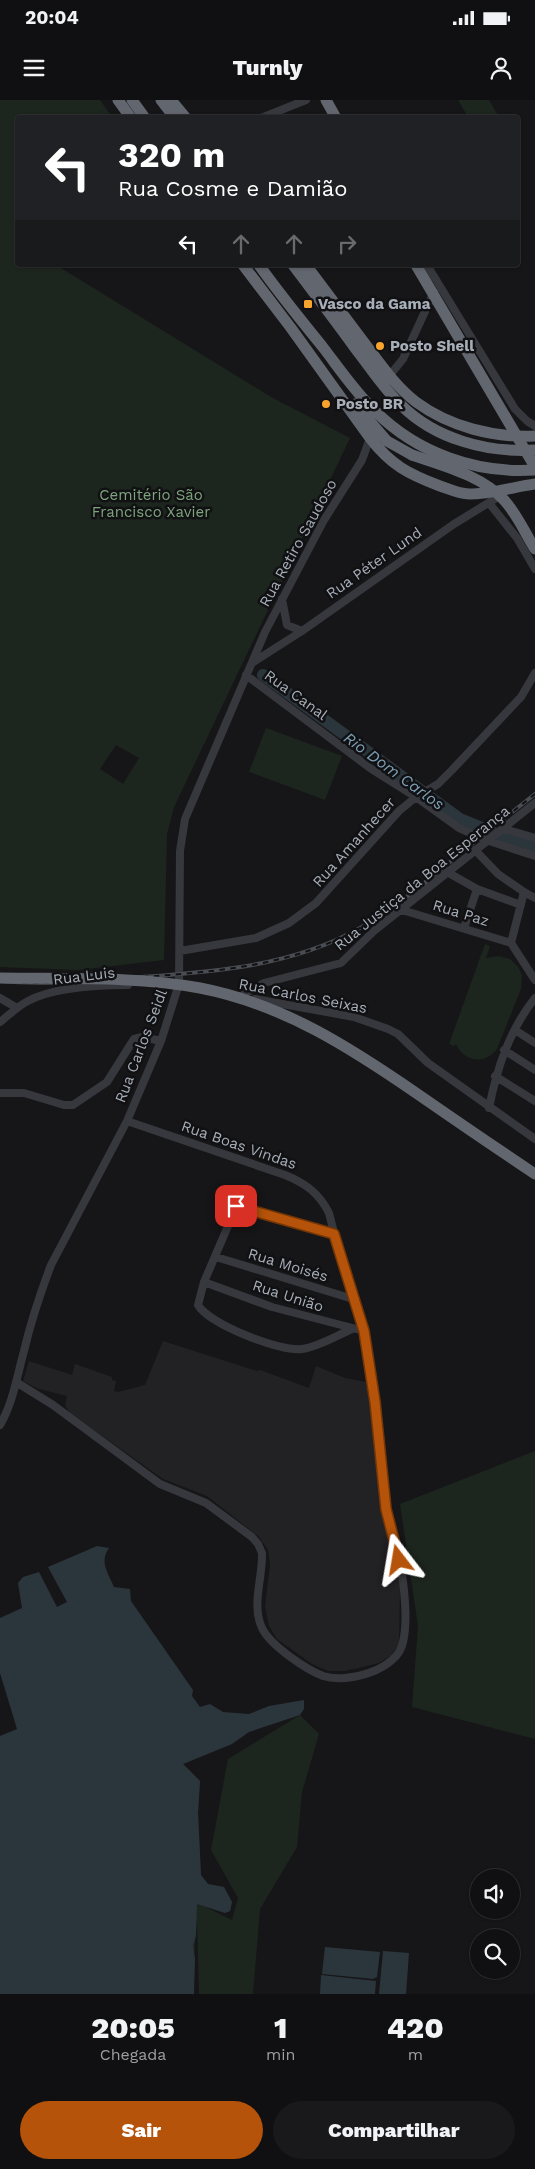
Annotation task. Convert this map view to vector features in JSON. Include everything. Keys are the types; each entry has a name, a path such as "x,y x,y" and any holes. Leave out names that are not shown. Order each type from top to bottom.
{"highway":[{"path":"118,100 129,115"},
{"path":"132,100 143,115"},
{"path":"161,100 173,115"},
{"path":"171,100 184,115"},
{"path":"319,100 327,115"},
{"path":"326,100 334,115"},
{"path":"244,267 291,328 370,438 390,461 402,470 454,491 469,494 535,484"},
{"path":"260,267 375,411 408,438 442,456 461,462 500,470 535,469 417,267"},
{"path":"295,267 389,392 410,414 440,432 470,444 500,449 535,450"},
{"path":"308,267 390,376 415,401 457,423 492,433 535,436"},
{"path":"424,267 535,456"},
{"path":"293,311 317,351 362,413 387,441 412,455 473,478 492,489 508,504 535,549"},
{"path":"0,978 172,984 212,991 265,1006 297,1020 340,1043 535,1174"}],"street":[{"path":"268,115 306,100"},
{"path":"331,100 340,115"},
{"path":"428,267 515,409 527,422 535,426"},
{"path":"390,376 403,359 438,284"},
{"name":"Rua Retiro Saudoso","path":"252,663 282,599 324,520 362,460 370,438"},
{"name":"Rua Péter Lund","path":"252,663 446,530 513,488"},
{"path":"492,501 504,507 535,557"},
{"path":"492,501 535,569"},
{"path":"282,599 287,625 302,630"},
{"name":"Rua Carlos Seidl","path":"0,1426 6,1415 38,1299 51,1265 127,1121 161,1041 179,984 180,851 185,819 252,663"},
{"name":"Rua Amanhecer","path":"180,951 256,938 289,923 316,903 400,811 446,777 521,697 535,674"},
{"name":"Rua Canal","path":"246,675 370,768 418,796 459,828 496,835 535,856"},
{"name":"Rua Justiça da Boa Esperança","path":"239,997 264,983 341,963 375,930 535,803"},
{"path":"496,835 535,838"},
{"path":"475,850 498,874 535,898"},
{"path":"447,872 477,889 520,905"},
{"path":"464,928 477,889"},
{"path":"524,892 511,944 535,980"},
{"name":"Rua Paz","path":"402,910 511,944"},
{"name":"Rua Carlos Seixas","path":"179,984 217,994 305,1007 354,1017 388,1029 398,1034 428,1063 535,1139"},
{"name":"Rua Luis","path":"0,1022 17,1008 35,998 76,989 122,985 179,984"},
{"path":"0,998 17,1008"},
{"path":"489,1108 495,1076 504,1050 535,998"},
{"path":"515,1030 535,1043"},
{"path":"0,1093 24,1093 67,1106 73,1105 107,1082 134,1039 142,1037 161,1041"},
{"path":"504,1050 535,1070"},
{"path":"495,1076 535,1101"},
{"name":"Rua Boas Vindas","path":"16,1382 53,1405 165,1487 206,1503 252,1537 262,1553 258,1617 264,1633 270,1641 284,1651 323,1675 343,1677 374,1671 390,1663 401,1649 404,1635 404,1590 397,1550 386,1509 375,1402 364,1331 322,1200 300,1181 258,1164 127,1121"},
{"path":"334,1234 238,1205 233,1210 216,1257 204,1282 198,1303 200,1308 218,1321 243,1334 293,1350 303,1349 352,1330"},
{"name":"Rua Moisés","path":"216,1257 353,1299"},
{"name":"Rua União","path":"204,1282 272,1307 352,1330 364,1331"}],"shaded area":[{"path":"163,1341 257,1371 260,1370 309,1388 316,1366 345,1378 366,1382 373,1423 383,1518 392,1542 400,1586 399,1645 390,1656 379,1663 367,1666 345,1671 328,1671 312,1664 277,1639 269,1626 265,1606 270,1565 268,1550 259,1537 207,1496 163,1479 70,1413 65,1405 67,1396 39,1389 23,1381 29,1361 72,1375 75,1364 112,1377 112,1380 116,1381 114,1391 118,1392 145,1385"},
{"path":"97,1546 109,1548 106,1553 105,1563 114,1587 130,1589 131,1601 193,1690 192,1696 200,1707 210,1704 223,1712 249,1714 269,1706 304,1700 304,1709 300,1715 249,1732 232,1744 183,1764 200,1781 198,1813 201,1875 208,1884 224,1887 232,1902 230,1911 225,1913 197,1904 196,1936 193,1945 195,1959 194,1994 0,1994 0,1736 17,1729 0,1673 0,1618 22,1608 18,1583 23,1577 39,1572 57,1607 67,1602 48,1567"},
{"path":"325,1947 380,1952 377,1977 373,1979 322,1974"},
{"path":"383,1951 409,1953 406,1994 379,1994"},
{"path":"321,1975 376,1981 375,1994 320,1994"}],"green space":[{"name":"Cemitério São Francisco Xavier","path":"0,100 100,100 111,115 15,115 15,267 59,267 271,397 350,438 174,807 167,834 164,960 78,970 0,967","holes":["116,745 139,758 123,784 100,769"]},
{"path":"458,100 489,100 498,115 467,115"},
{"path":"266,728 342,756 325,800 249,772"},
{"path":"485,944 490,946 486,958 498,956 510,959 519,968 522,976 521,989 497,1049 487,1058 475,1059 464,1055 456,1044 454,1046 449,1044"},
{"path":"535,1451 535,1739 412,1707 418,1626 400,1504"},
{"path":"300,1715 319,1734 302,1792 297,1847 260,1909 253,1994 199,1994 197,1919 194,1994 0,1994 138,1760 232,1744 183,1764 200,1781 198,1813 201,1875 208,1884 224,1887 232,1902 230,1911 225,1913 202,1905 232,1920 238,1898 211,1850 228,1759"}],"waterway":[{"name":"Rio Dom Carlos","path":"263,675 460,819 535,848"}],"railway":[{"path":"0,981 64,982 189,973 248,966 305,952 360,928 386,912 535,794"}],"place":[{"name":"Vasco da Gama","path":"308,304"},
{"name":"Posto Shell","path":"380,346"},
{"name":"Posto BR","path":"326,404"}],"route":[{"path":"236,1206 243,1206 334,1234 364,1331 375,1402 386,1509 399,1560"}]}
